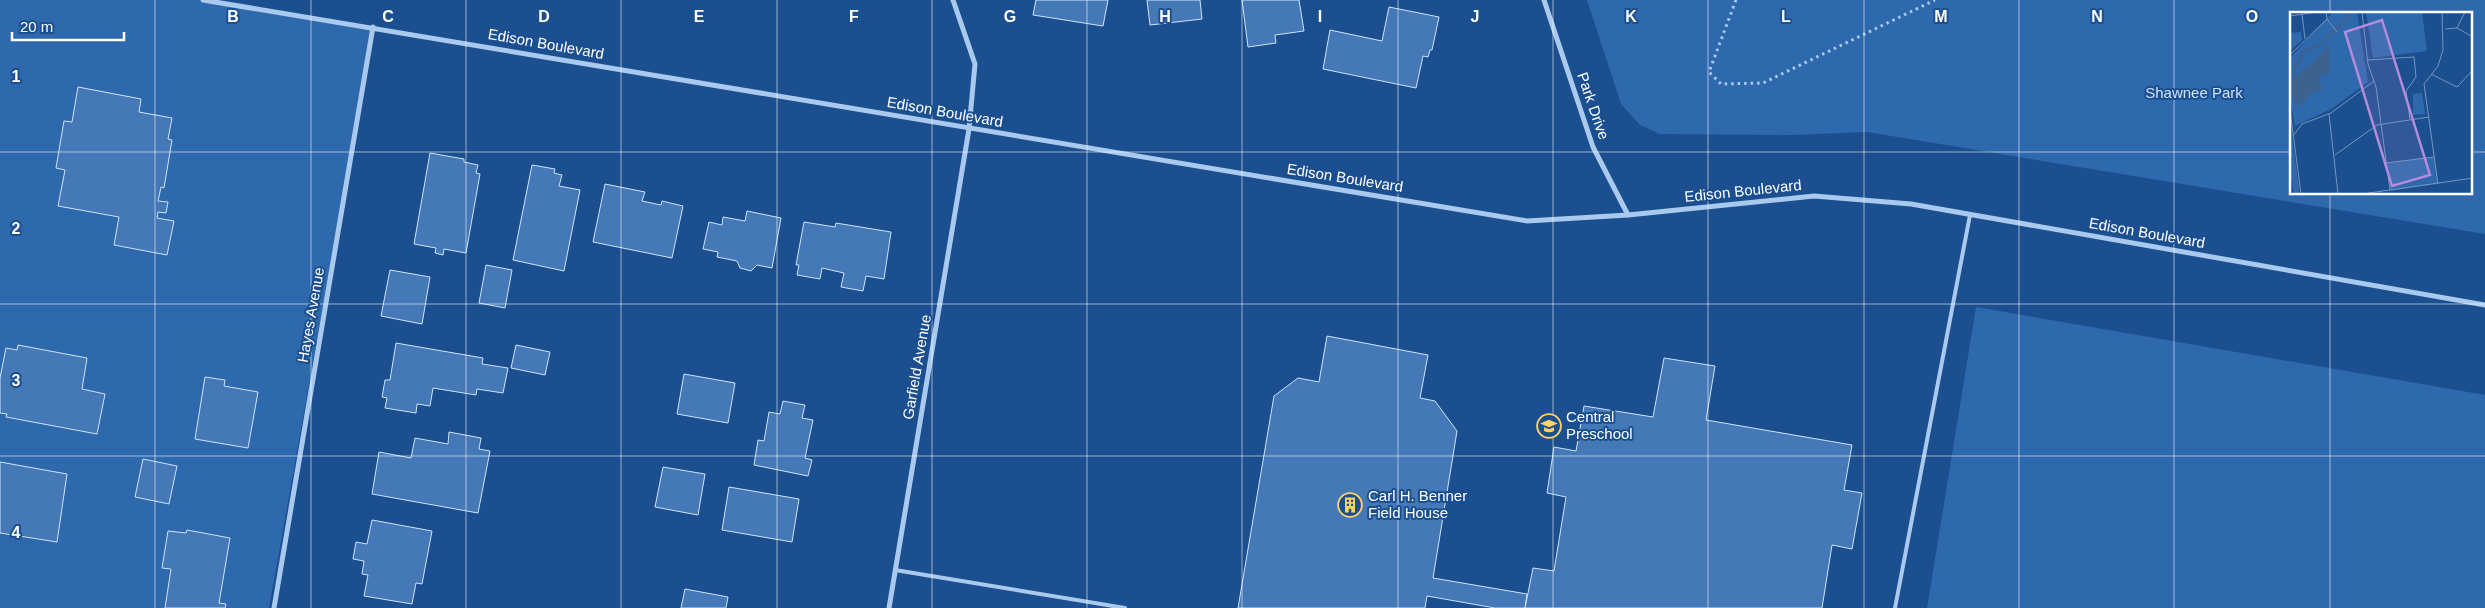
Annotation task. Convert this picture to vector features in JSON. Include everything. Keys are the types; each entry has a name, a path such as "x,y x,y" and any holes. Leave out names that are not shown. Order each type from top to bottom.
{"street":[{"name":"Edison Boulevard","path":"203,0 1527,221 1628,215 1814,196 1911,204 2485,305"},
{"name":"Garfield Avenue","path":"889,608 969,129 975,64 953,0"},
{"name":"Park Drive","path":"1544,0 1593,147 1628,215"},
{"name":"Hayes Avenue","path":"274,608 373,27"}],"lane":[{"path":"1895,608 1970,215"},
{"path":"895,570 1125,608"}],"path":[{"path":"1736,0 1709,72 1721,84 1763,84 1935,0"}],"green space":[{"path":"0,0 213,0 373,27 269,608 0,608"},
{"name":"Shawnee Park","path":"1587,0 2485,0 2485,234 1867,132 1792,135 1660,134 1640,125 1621,104"},
{"path":"1976,307 2485,395 2485,608 1927,608"}],"building":[{"path":"1036,0 1108,0 1103,26 1033,15"},
{"path":"1147,0 1200,0 1202,19 1150,25"},
{"path":"1242,0 1299,0 1304,31 1275,35 1276,43 1248,47"},
{"path":"1389,7 1439,17 1432,50 1430,50 1428,57 1423,56 1416,88 1323,69 1330,30 1382,41"},
{"path":"78,87 141,99 139,112 172,118 168,139 172,140 164,188 161,187 158,201 168,202 166,213 158,212 157,218 174,221 167,255 114,245 119,217 58,206 65,170 56,168 64,121 72,122"},
{"path":"430,153 464,159 464,162 478,165 476,173 480,174 466,253 444,249 443,255 435,253 436,248 414,244"},
{"path":"532,165 555,169 554,173 562,175 559,186 580,190 564,271 513,260"},
{"path":"605,184 645,192 642,201 661,205 662,201 683,206 672,258 593,242"},
{"path":"747,211 781,218 772,268 757,265 751,271 740,268 737,261 717,257 718,252 703,249 709,222 722,225 723,217 745,221"},
{"path":"804,222 835,227 836,223 891,232 884,279 866,276 863,291 841,287 844,273 822,268 820,279 797,275 799,265 796,265"},
{"path":"486,265 512,270 505,308 479,303"},
{"path":"390,270 430,277 422,324 381,316"},
{"name":"Carl H. Benner Field House","path":"1327,336 1428,355 1420,398 1435,401 1457,431 1433,578 1527,594 1525,608 1495,608 1427,596 1425,608 1238,608 1274,396 1298,378 1319,382"},
{"path":"396,343 483,358 482,364 508,368 503,393 477,389 476,395 433,388 430,406 417,404 416,413 385,408 387,398 382,397 385,380 390,380"},
{"path":"18,345 87,358 82,389 105,394 97,434 6,417 7,414 0,413 0,378 6,348 17,350"},
{"path":"516,345 550,352 545,375 511,368"},
{"path":"1664,358 1715,366 1706,420 1852,445 1844,490 1862,493 1852,549 1832,545 1822,608 1525,608 1533,568 1554,571 1566,497 1547,493 1554,447 1576,451 1584,406 1653,417"},
{"path":"684,374 735,383 728,423 677,414"},
{"path":"205,377 225,380 224,386 258,392 248,448 195,439"},
{"path":"783,401 805,405 802,418 813,420 805,458 812,460 808,476 754,465 758,440 764,441 769,412 780,414"},
{"path":"449,432 481,438 479,449 490,451 478,513 372,494 379,452 411,458 415,438 448,444"},
{"path":"143,459 177,466 169,504 135,497"},
{"path":"0,462 67,474 57,542 0,533"},
{"path":"663,467 705,474 698,515 655,507"},
{"path":"729,487 799,499 792,542 722,530"},
{"path":"372,520 432,531 422,584 416,583 412,604 364,596 368,575 362,574 364,561 353,559 356,542 367,544"},
{"path":"187,530 230,538 219,603 226,604 225,608 165,608 171,569 162,568 168,531 186,533"},
{"path":"685,589 728,597 726,608 681,608"}],"place":[{"name":"Central Preschool","path":"1549,426"},
{"name":"Carl H. Benner Field House","path":"1350,505"}]}
